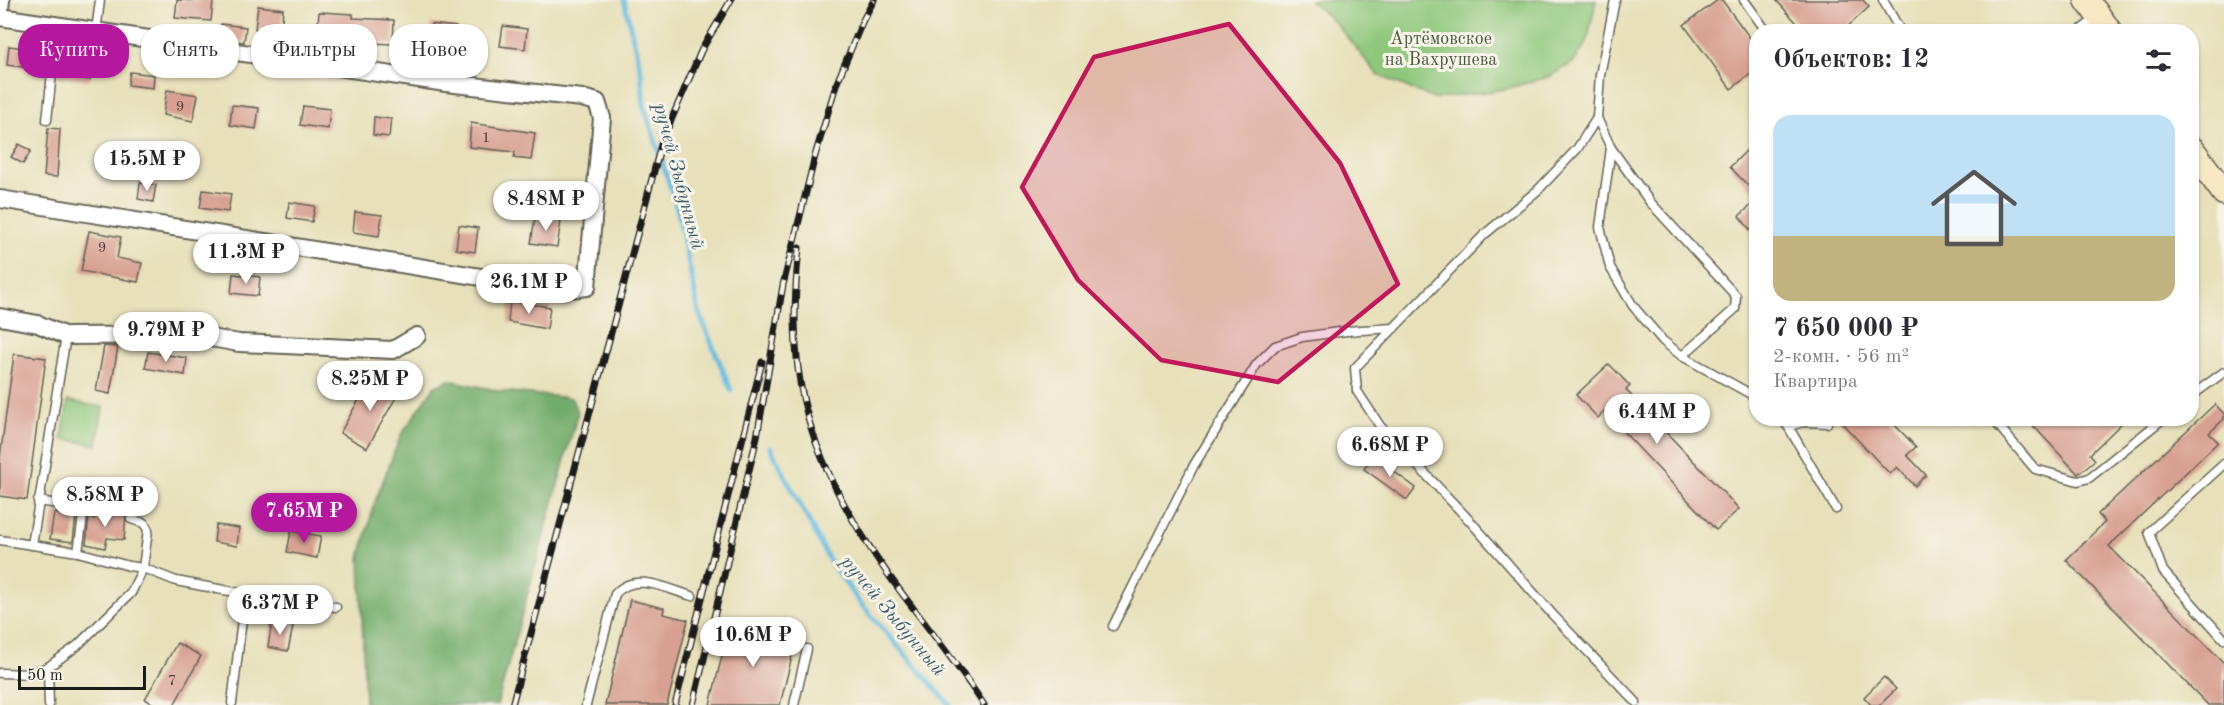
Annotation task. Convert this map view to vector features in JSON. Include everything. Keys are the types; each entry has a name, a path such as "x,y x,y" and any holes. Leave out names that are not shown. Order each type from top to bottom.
{"main road":[{"path":"2199,159 2224,193"}],"street":[{"path":"0,10 1,0"},
{"path":"0,17 44,24"},
{"path":"0,199 561,290 587,287 602,118 597,102 582,98 446,83 129,37"},
{"path":"0,317 38,324 66,336 194,335 239,343 393,350 417,336"}],"lane":[{"path":"97,24 100,0"},
{"path":"1615,0 1600,75 1597,118 1577,149 1538,190 1485,234 1355,368 1357,392 1380,426 1635,702"},
{"path":"1744,0 1761,24"},
{"path":"1883,0 1896,24"},
{"path":"47,120 51,78"},
{"path":"1597,118 1611,147 1650,202 1736,296 1734,309 1683,356"},
{"path":"1611,147 1600,227 1610,267 1633,306 1663,341 1683,356 1749,393"},
{"path":"1113,626 1194,465 1257,364 1275,346 1302,337 1394,328"},
{"path":"32,545 66,336"},
{"path":"2199,388 2224,372"},
{"path":"1788,426 1836,509"},
{"path":"1999,426 2035,469 2079,481 2089,478 2154,426"},
{"path":"2224,464 2150,532 2163,571 2224,639"},
{"path":"38,501 78,507 83,516 78,552"},
{"path":"0,673 30,674 48,667 77,646 130,593 143,568 148,530 144,523 131,519"},
{"path":"0,540 78,552 143,568 176,581 336,607"},
{"path":"586,705 615,594 622,586 642,581 692,596"},
{"path":"232,703 245,594"},
{"path":"794,705 807,649"},
{"path":"48,667 49,705"}],"highlighted area":[{"path":"1229,24 1340,163 1398,284 1278,382 1161,360 1078,280 1022,187 1094,57"}],"green space":[{"name":"Артёмовское на Вахрушева","path":"1310,0 1596,0 1587,42 1574,62 1548,77 1505,89 1435,99 1378,75 1337,25"},
{"path":"449,380 500,391 571,398 578,412 497,705 365,705 360,558 374,504 401,435 434,387"},
{"path":"68,401 103,407 97,445 62,439"}],"building":[{"path":"177,0 213,1 211,21 175,18"},
{"path":"1718,0 1722,0 1749,37 1749,75 1731,89 1684,25"},
{"path":"1776,0 1863,0 1869,7 1851,24 1798,24"},
{"path":"258,6 283,9 282,24 256,24"},
{"path":"319,12 353,14 353,18 394,20 394,24 389,24 389,44 377,43 377,24 318,24"},
{"path":"239,26 246,27 244,42 239,41"},
{"path":"503,26 527,29 525,49 500,46"},
{"path":"9,46 18,47 18,66 7,65"},
{"path":"130,72 141,73 141,78 154,78 153,88 128,85"},
{"path":"167,90 198,95 193,121 163,115"},
{"path":"232,105 259,108 256,129 230,125"},
{"path":"303,106 330,109 328,129 300,125"},
{"path":"374,117 391,119 389,137 373,135"},
{"path":"471,123 535,133 531,160 514,158 515,152 469,147"},
{"path":"48,128 60,129 57,177 44,176"},
{"path":"19,144 31,151 23,164 11,157"},
{"path":"1749,148 1749,187 1730,167"},
{"path":"140,183 156,185 153,202 138,199"},
{"path":"203,190 231,194 228,212 200,208"},
{"path":"289,202 315,206 312,222 287,218"},
{"path":"1749,207 1749,228 1739,216"},
{"path":"355,212 382,215 379,236 353,232"},
{"path":"535,218 561,221 557,247 531,243"},
{"path":"459,225 478,228 475,252 456,249"},
{"path":"89,231 121,237 117,258 142,263 138,282 81,271"},
{"path":"233,274 260,277 258,296 231,293"},
{"path":"510,301 550,307 547,329 508,322"},
{"path":"104,346 118,347 110,394 96,391"},
{"path":"148,352 187,358 185,375 145,368"},
{"path":"14,354 46,358 27,500 0,496 0,458"},
{"path":"1609,364 1630,386 1626,390 1739,509 1716,530 1604,411 1598,418 1576,395"},
{"path":"372,377 399,392 367,448 340,433"},
{"path":"2215,404 2224,414 2224,419 2209,433 2218,442 2109,546 2224,663 2224,705 2208,705 2066,560 2105,522 2098,514 2192,426 2199,426 2199,419"},
{"path":"1845,426 1896,426 1916,447 1907,455 1926,475 1915,486 1897,467 1890,474"},
{"path":"2033,426 2119,426 2090,454 2095,460 2078,474"},
{"path":"1373,456 1416,488 1407,500 1364,469"},
{"path":"95,510 126,515 124,540 107,538 105,548 86,544 89,518 94,519"},
{"path":"54,513 76,516 73,542 50,539"},
{"path":"216,525 239,528 237,546 214,542"},
{"path":"291,531 321,536 317,558 287,552"},
{"path":"630,600 664,608 663,614 688,620 667,705 605,705"},
{"path":"272,622 293,626 288,651 268,647"},
{"path":"730,623 796,640 780,705 710,705"},
{"path":"177,643 201,656 174,705 155,705 145,699"},
{"path":"1884,677 1896,689 1880,705 1871,705 1864,697"}],"waterway":[{"name":"ручей Зыбунный","path":"624,0 641,72 644,106 677,208 699,313 731,390"},
{"name":"ручей Зыбунный","path":"770,447 829,560 860,603 950,705"}],"railway":[{"path":"512,705 662,141 702,49 731,0"},
{"path":"693,705 757,437 783,285 815,156 836,85 863,20 874,0"},
{"path":"799,248 795,305 797,363 804,402 818,448 838,493 876,557 984,705"},
{"path":"675,705 762,362"}]}
